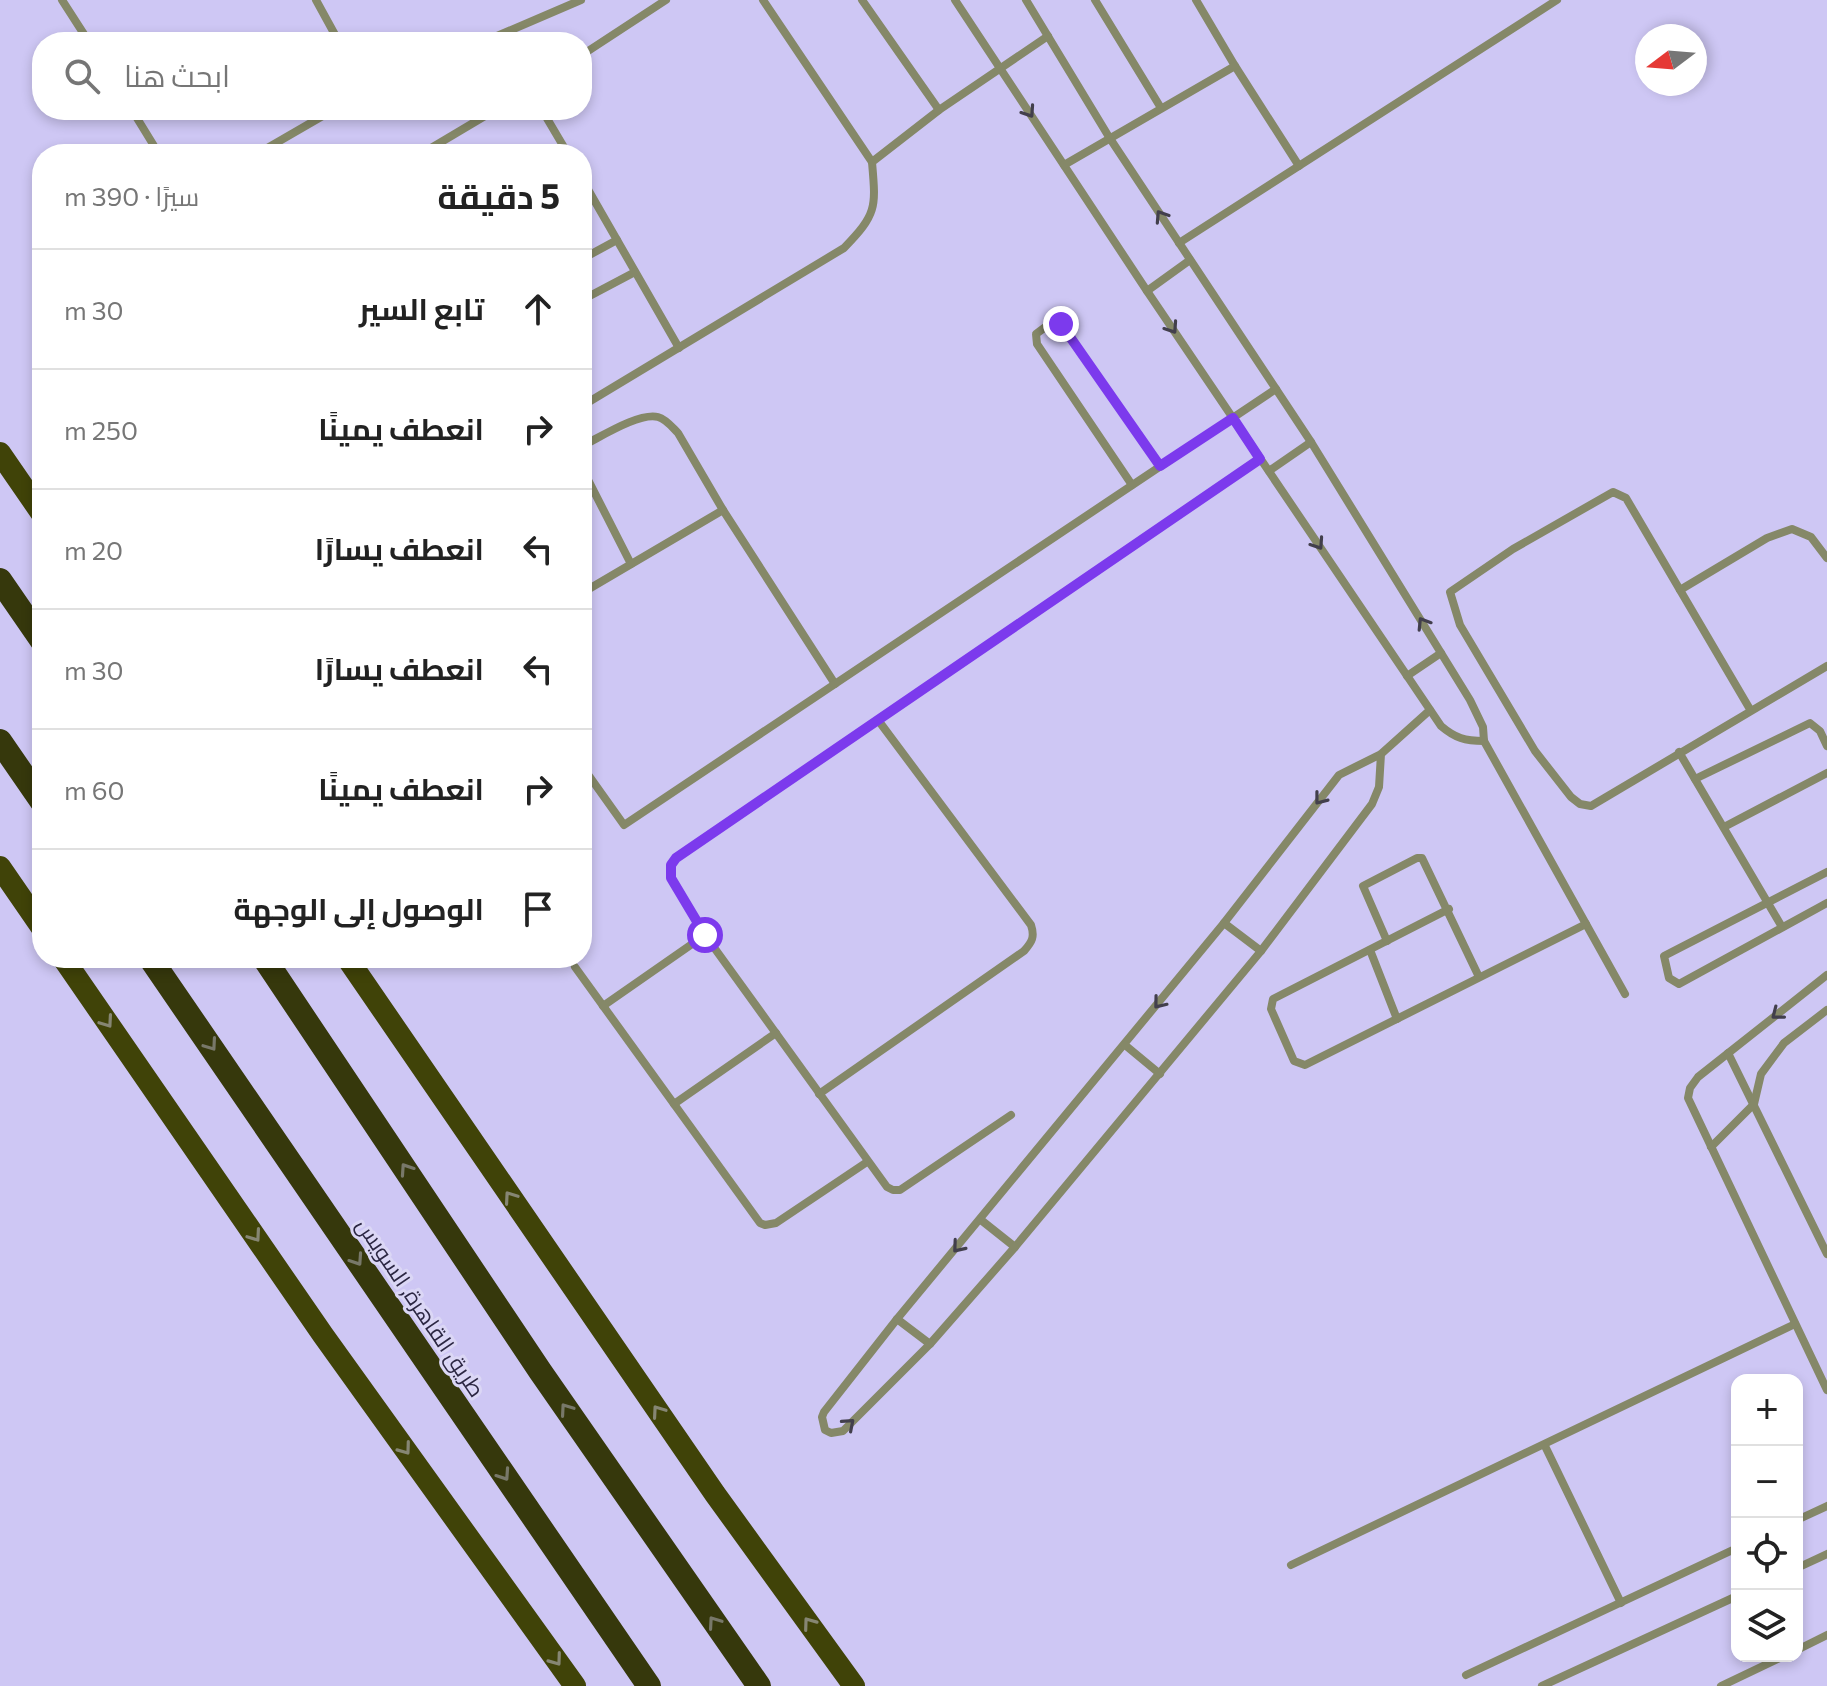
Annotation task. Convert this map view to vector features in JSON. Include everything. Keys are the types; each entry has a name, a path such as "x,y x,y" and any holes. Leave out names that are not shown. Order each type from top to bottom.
{"highway":[{"path":"0,453 32,499"},
{"path":"0,580 32,626"},
{"path":"0,741 32,787"},
{"path":"0,867 32,913"},
{"path":"70,968 323,1335 575,1686"},
{"name":"طريق القاهرة, السويس","path":"157,968 649,1686"},
{"path":"271,968 540,1371 759,1686"},
{"path":"354,968 715,1494 854,1686"}],"lane":[{"path":"62,0 83,32"},
{"path":"316,0 334,32"},
{"path":"506,32 581,0"},
{"path":"592,48 666,0"},
{"path":"592,400 844,248 868,223 875,196 872,162 763,0"},
{"path":"862,0 939,110"},
{"path":"955,0 1441,726 1465,741 1484,741"},
{"path":"1026,0 1109,137 1311,442 1441,653 1477,713 1483,727 1484,741 1625,994"},
{"path":"1095,0 1161,108"},
{"path":"1196,0 1299,166"},
{"path":"1179,243 1557,0"},
{"path":"872,162 939,110 1048,36"},
{"path":"1064,165 1235,66"},
{"path":"138,120 153,144"},
{"path":"274,144 316,120"},
{"path":"438,144 478,120"},
{"path":"548,120 562,144"},
{"path":"593,199 679,348"},
{"path":"592,254 617,240"},
{"path":"1147,291 1190,260"},
{"path":"592,295 635,272"},
{"path":"1132,485 1037,344 1035,337 1038,331 1052,322 1061,324 1160,466"},
{"path":"592,780 624,825 1276,389"},
{"path":"592,441 640,419 660,417 678,433 723,510 835,684"},
{"path":"1269,471 1311,442"},
{"path":"1011,1115 900,1190 887,1187 705,935 671,878 671,865 676,858 1260,459"},
{"path":"592,488 631,564"},
{"path":"1751,711 1626,498 1613,492 1513,549 1450,592 1460,625 1535,751 1580,804 1591,806 1824,668 1827,680"},
{"path":"592,587 723,510"},
{"path":"1680,590 1767,538 1792,529 1811,537 1827,558"},
{"path":"1407,676 1441,653"},
{"path":"1381,754 1379,787 1372,804 1261,951 1160,1074 930,1344 843,1431 837,1434 825,1430 822,1424 824,1412 1224,923 1339,775 1381,754 1430,710"},
{"path":"819,1094 1024,951 1031,944 1034,934 1031,925 878,720"},
{"path":"1695,779 1810,723 1820,731 1827,746"},
{"path":"1679,752 1782,927"},
{"path":"1724,827 1827,773"},
{"path":"1387,941 1362,889 1363,885 1422,858 1479,977"},
{"path":"1827,872 1664,956 1669,978 1679,984 1827,903"},
{"path":"1449,909 1275,997 1271,1009 1294,1061 1302,1065 1586,924"},
{"path":"1224,923 1261,951"},
{"path":"603,1006 705,935"},
{"path":"1370,950 1397,1019"},
{"path":"576,968 760,1223 776,1223 867,1162"},
{"path":"1827,975 1698,1077 1690,1088 1688,1098 1827,1390"},
{"path":"1711,1147 1754,1104 1761,1074 1784,1043 1827,1010"},
{"path":"674,1104 776,1033"},
{"path":"1125,1045 1160,1074"},
{"path":"1728,1053 1827,1254"},
{"path":"981,1220 1015,1247"},
{"path":"897,1319 930,1344"},
{"path":"1291,1565 1795,1324"},
{"path":"1545,1446 1621,1603"},
{"path":"1801,1518 1827,1506"},
{"path":"1466,1675 1731,1551"},
{"path":"1803,1565 1827,1554"},
{"path":"1542,1686 1731,1599"},
{"path":"1803,1647 1827,1635"},
{"path":"1721,1686 1771,1662"}],"route":[{"path":"705,935 671,878 671,865 676,858 1260,459 1233,418 1160,466 1061,324"}]}
